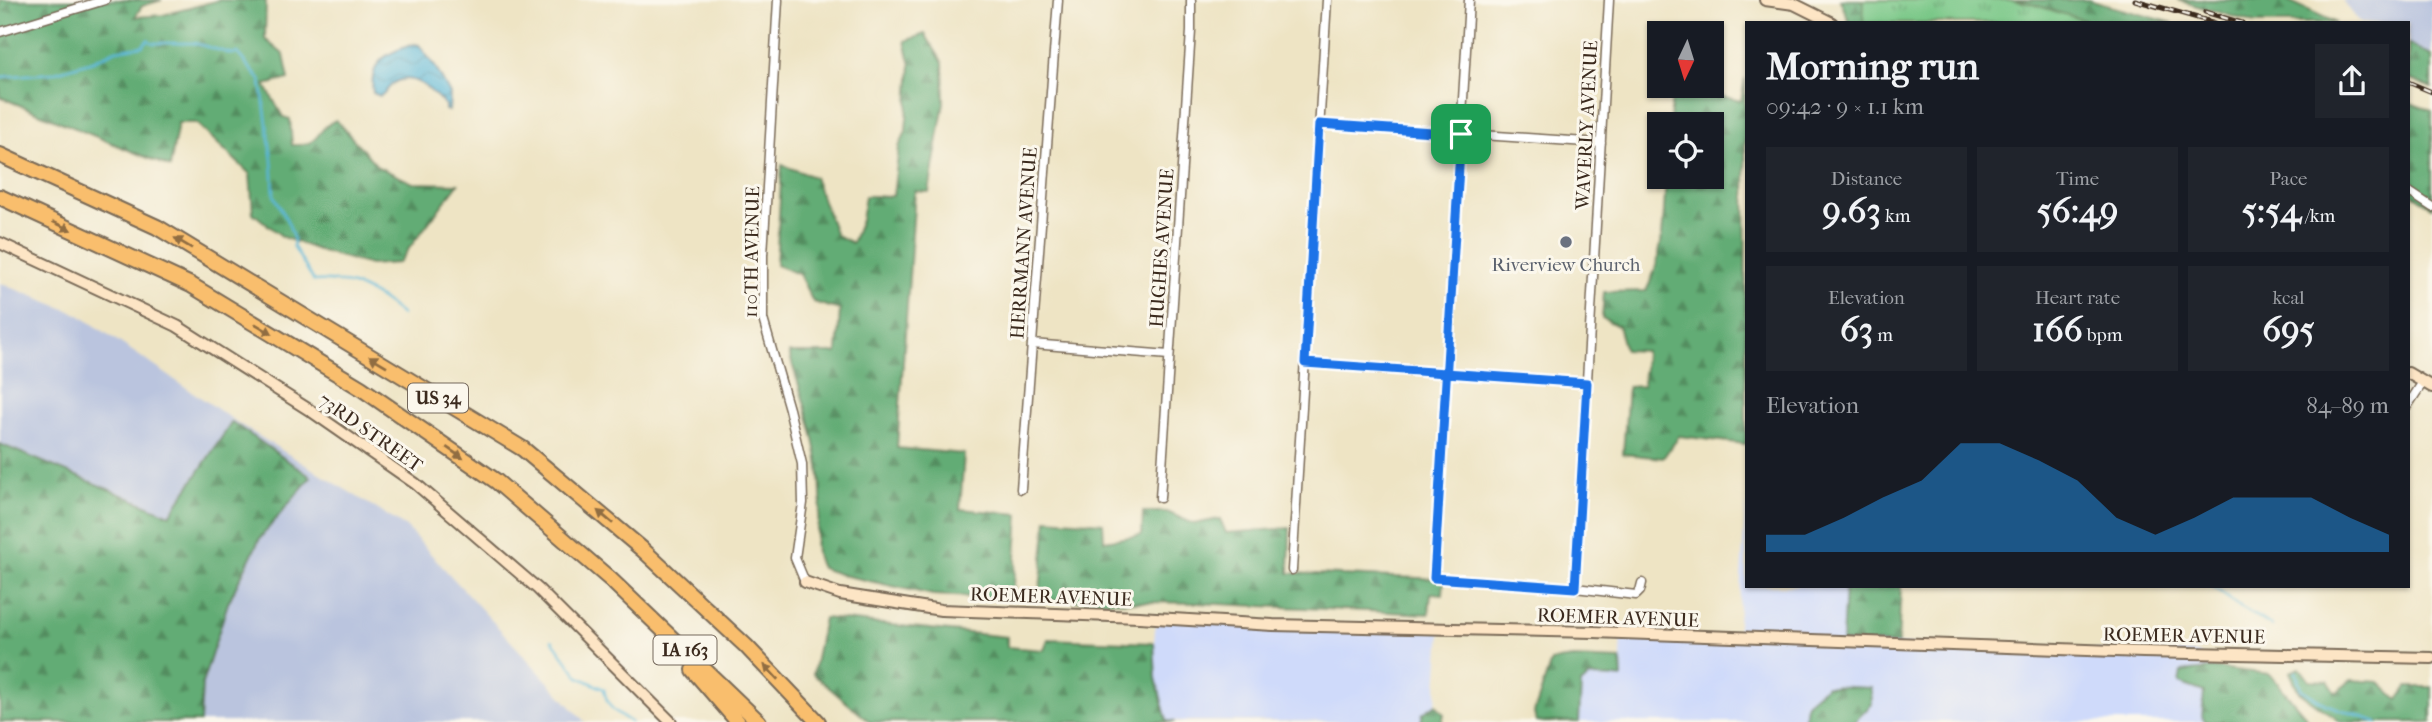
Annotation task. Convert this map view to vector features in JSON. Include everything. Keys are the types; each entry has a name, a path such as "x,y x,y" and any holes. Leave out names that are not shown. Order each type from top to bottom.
{"highway":[{"name":"US 34","path":"0,155 157,227 523,449 642,548 746,646 818,722"},
{"name":"US 34","path":"0,197 191,285 361,388 496,481 610,579 738,722"},
{"name":"IA 163","path":"610,579 759,722"}],"street":[{"path":"0,33 105,0"},
{"name":"110TH AVENUE","path":"778,0 763,255 763,319 802,464 803,503 795,558 805,582"},
{"name":"HERRMANN AVENUE","path":"1021,489 1058,0"},
{"name":"HUGHES AVENUE","path":"1160,498 1191,0"},
{"path":"1292,570 1327,0"},
{"path":"1469,0 1434,578 1636,595 1642,583"},
{"name":"WAVERLY AVENUE","path":"1575,588 1609,0"},
{"path":"1765,0 1794,4 1828,21"},
{"path":"1319,124 1601,143"},
{"path":"2410,192 2432,207"},
{"name":"73RD STREET","path":"0,243 177,326 311,411 416,484 538,589 671,722"},
{"path":"1032,344 1169,355"},
{"path":"1305,363 1587,383"},
{"path":"2410,374 2427,384 2410,403"},
{"name":"ROEMER AVENUE","path":"805,582 840,594 942,610 1273,625 1594,632 2086,650 2432,658"}],"shaded area":[{"path":"2342,0 2432,0 2432,56 2410,45 2410,21 2358,20"},
{"path":"0,283 78,314 241,425 406,527 585,722 0,722"},
{"path":"1745,515 1745,588 1845,588 1842,642 2198,653 2217,668 2181,672 2179,682 2204,692 2202,718 2205,722 1854,722 1872,704 1807,703 1804,722 1579,722 1581,684 1589,677 1622,677 1620,633 1737,639"},
{"path":"1156,618 1441,629 1436,704 1423,713 1421,722 1167,721 1156,678"}],"green space":[{"path":"0,0 162,0 142,6 135,17 163,15 219,0 266,0 265,39 284,55 289,79 265,85 283,117 290,119 292,145 309,143 336,120 378,167 413,183 458,184 398,263 370,265 283,237 253,213 250,174 196,123 178,123 170,167 0,97"},
{"path":"1840,0 2088,0 2166,21 1849,21"},
{"path":"1861,0 2012,0 2087,21 1863,21 1864,3"},
{"path":"2177,0 2287,0 2332,21 2248,21"},
{"path":"925,34 943,63 944,102 929,192 915,191 897,448 964,454 960,509 1019,514 1013,599 933,595 842,575 821,568 816,551 821,500 818,462 811,425 789,353 837,353 840,310 813,302 799,274 776,265 782,165 814,177 836,235 852,243 861,220 865,196 893,196 899,147 906,131 911,65 905,41"},
{"path":"2410,45 2432,56 2432,88 2410,80"},
{"path":"1745,79 1745,444 1679,436 1663,458 1623,454 1628,387 1643,386 1645,351 1625,350 1618,326 1602,318 1604,292 1646,291 1660,250 1665,189 1724,189 1724,112 1671,112 1672,98 1724,97 1741,101"},
{"path":"2410,103 2432,111 2432,207 2410,192"},
{"path":"232,422 311,477 260,538 228,603 202,684 200,722 0,722 0,444 170,515"},
{"path":"1143,512 1167,512 1194,524 1220,519 1226,533 1290,528 1289,573 1444,579 1443,594 1431,593 1429,614 1197,603 1039,600 1047,519 1103,523 1104,541 1142,535"},
{"path":"1845,588 1901,588 1898,644 1842,642"},
{"path":"824,618 1007,637 1007,647 1044,650 1048,639 1154,643 1156,678 1167,721 1175,722 870,722 813,674"},
{"path":"1573,658 1621,660 1622,678 1589,677 1581,684 1579,722 1536,722 1534,713 1551,661"},
{"path":"2217,668 2270,674 2307,718 2305,722 2205,722 2202,718 2204,692 2179,683 2181,672"},
{"path":"2300,668 2309,680 2328,681 2336,693 2351,680 2379,682 2398,700 2407,687 2432,687 2432,722 2341,722 2299,692 2290,672"},
{"path":"1826,686 1871,688 1872,704 1854,722 1804,722 1806,703"},
{"path":"1436,704 1444,714 1442,722 1421,722 1423,713"}],"water":[{"path":"414,44 419,45 436,68 450,94 449,111 445,110 445,105 429,90 411,80 397,81 380,96 373,93 374,73 382,60 395,51"}],"waterway":[{"path":"0,77 52,73 93,61 116,50 142,46 148,40 153,43 194,43 232,54 237,53 261,81 274,195 289,225 293,246 314,281 340,282 362,288 402,315"},
{"path":"2215,588 2272,626"},
{"path":"552,640 579,677 604,689 607,701 613,709 631,722"},
{"path":"2296,672 2301,689 2325,704 2377,722"}],"railway":[{"path":"2135,0 2208,21"},
{"path":"2205,12 2235,21"},
{"path":"2410,83 2432,92"}],"place":[{"name":"Riverview Church","path":"1566,242"}],"route":[{"path":"1461,134 1319,124 1305,363 1407,370 1446,373 1587,383 1575,588 1434,578 1446,373 1461,134"}]}
